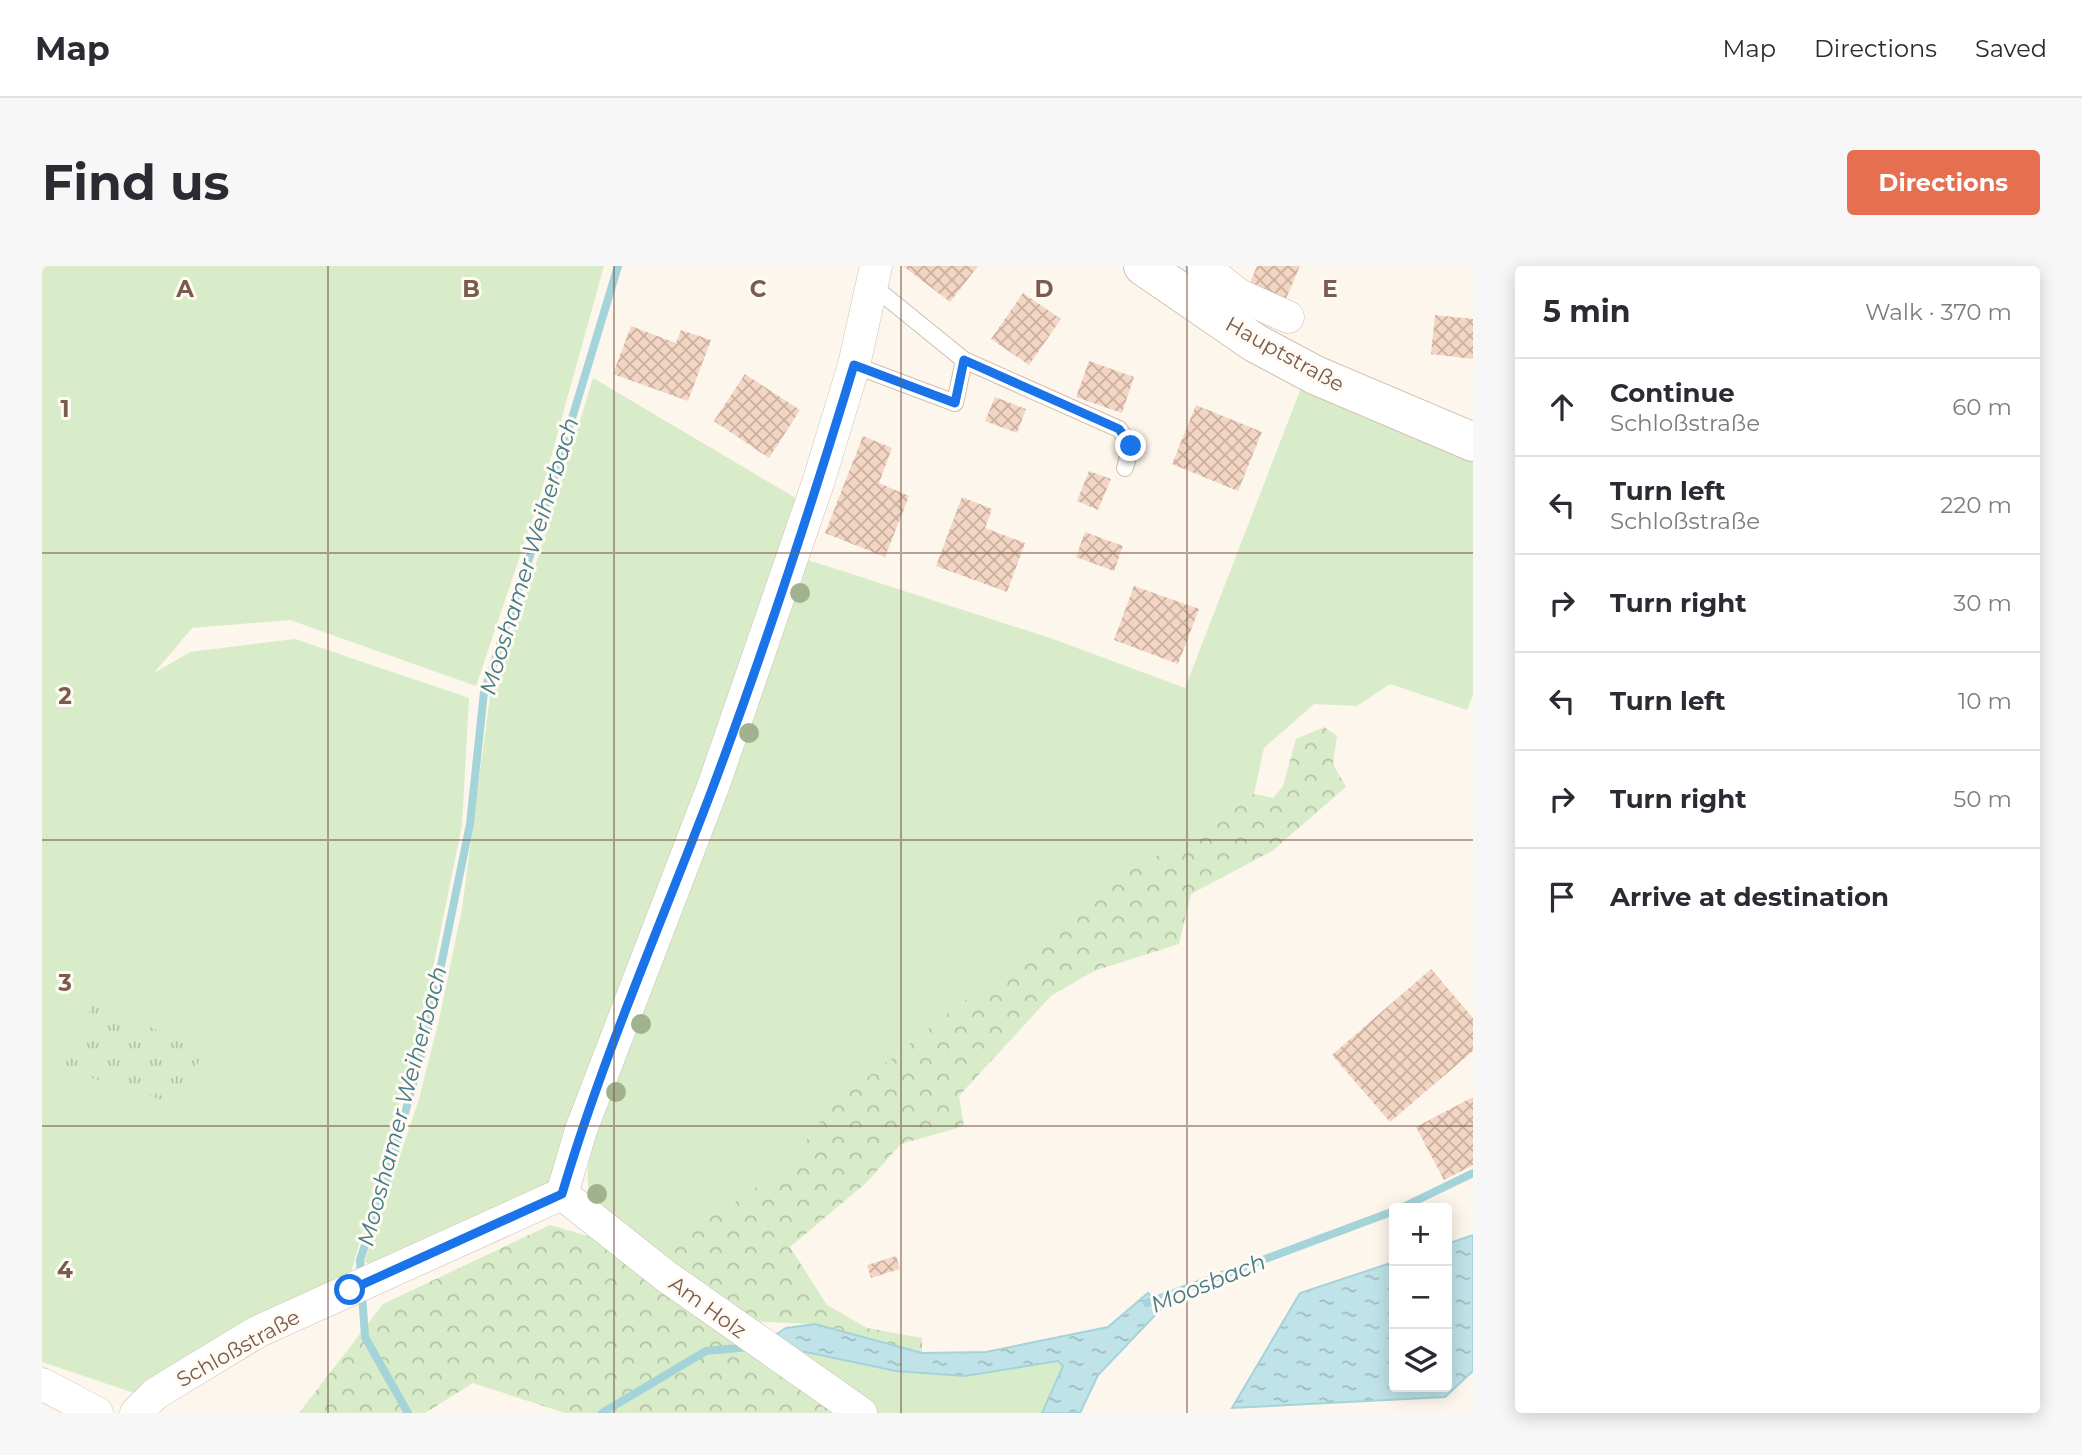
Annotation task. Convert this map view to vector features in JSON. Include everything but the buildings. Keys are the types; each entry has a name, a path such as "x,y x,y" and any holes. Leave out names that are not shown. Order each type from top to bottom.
{"main road":[{"name":"Hauptstraße","path":"1143,266 1255,342 1315,375 1473,442"}],"street":[{"path":"1202,266 1239,295 1288,317"},
{"path":"562,1194 581,1130 714,784 819,480 854,365 875,276"},
{"name":"Schloßstraße","path":"136,1413 155,1394 257,1332 562,1194"},
{"name":"Am Holz","path":"562,1194 667,1277 861,1413"},
{"path":"42,1384 97,1413"}],"lane":[{"path":"875,276 964,360 1119,429 1131,446 1125,468"},
{"path":"854,365 955,403 964,360"}],"green space":[{"path":"42,266 604,266 539,500 476,686 290,620 192,628 154,673 190,652 295,639 469,698 462,825 421,1027 348,1283 137,1394 42,1362"},
{"path":"593,378 799,500 698,790 549,1184 382,1269 364,1262 419,1099 439,1020 462,909 490,696 533,574"},
{"path":"1303,383 1473,454 1473,695 1467,710 1390,684 1357,706 1314,704 1264,748 1254,794 1193,839 1105,880 1016,960 831,1106 791,1162 732,1204 648,1250 616,1227 596,1208 590,1196 588,1165 592,1142 802,558 1053,639 1185,688"},
{"path":"1324,727 1337,736 1333,764 1346,787 1272,851 1191,894 1179,944 1094,971 1051,996 959,1096 964,1126 901,1144 866,1183 790,1247 827,1305 867,1328 922,1338 922,1353 815,1324 747,1321 648,1250 732,1204 791,1162 831,1106 1016,960 1105,880 1193,839 1254,794 1273,798 1283,786 1296,739"},
{"path":"95,1000 202,1052 182,1106 63,1069"},
{"path":"550,1225 598,1239 837,1413 565,1413 473,1383 425,1413 299,1413 383,1304"},
{"path":"806,1352 896,1371 965,1376 1048,1362 1058,1361 1063,1366 1042,1413 877,1413 858,1397 789,1354"}],"water":[{"path":"1473,1235 1473,1371 1452,1390 1452,1266 1452,1242"},
{"path":"1389,1264 1389,1392 1450,1392 1445,1397 1232,1408 1300,1293"},
{"path":"1148,1293 1162,1308 1098,1375 1080,1413 1042,1413 1063,1366 1058,1361 965,1376 896,1371 806,1352 796,1353 775,1335 786,1328 815,1324 922,1353 986,1352 1108,1327"}],"waterway":[{"name":"Mooshamer Weiherbach","path":"361,1277 360,1260 387,1179 428,1029 470,824 484,692 535,541 618,266"},
{"name":"Moosbach","path":"1411,1203 1473,1173"},
{"name":"Moosbach","path":"1147,1303 1389,1213"},
{"name":"Mooshamer Weiherbach","path":"362,1294 365,1337 408,1413"},
{"name":"Mooshamer Weiherbach","path":"602,1413 706,1351 749,1347"}],"route":[{"path":"350,1290 484,1232 562,1194 581,1130 714,784 819,480 854,365 955,403 964,360 1119,429 1131,446"}]}
